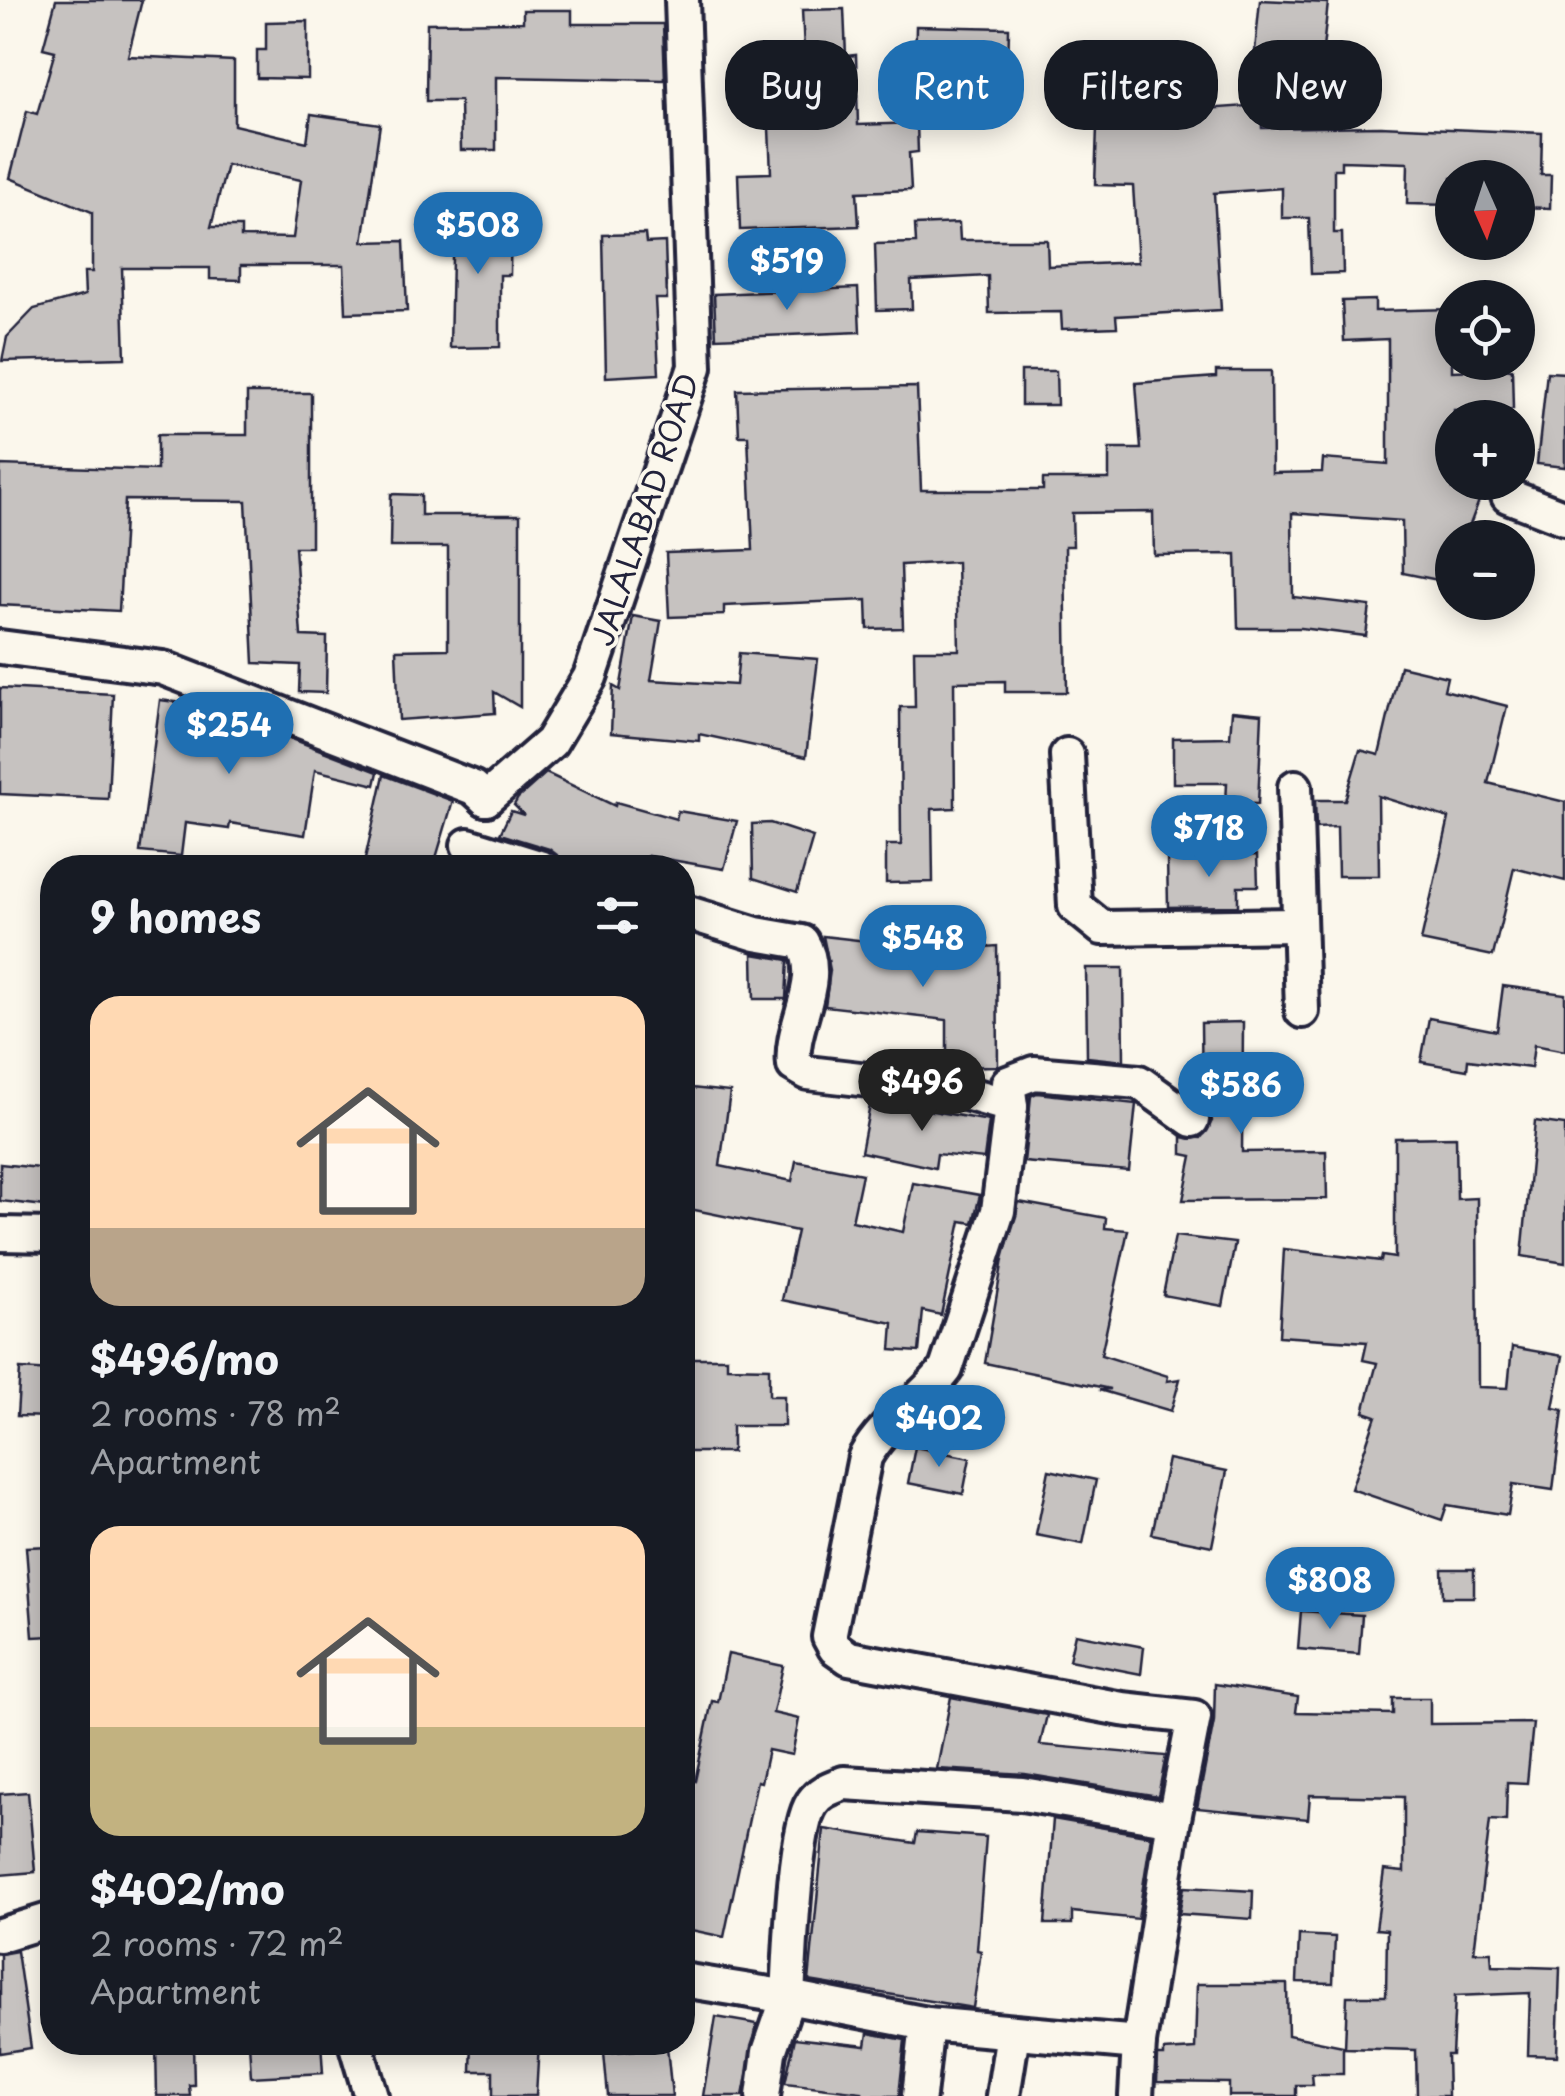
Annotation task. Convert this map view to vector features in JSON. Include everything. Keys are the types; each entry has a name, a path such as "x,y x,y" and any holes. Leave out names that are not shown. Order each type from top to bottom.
{"street":[{"name":"JALALABAD ROAD","path":"486,799 551,742 590,677 695,366 682,0"},
{"path":"1518,500 1565,518"},
{"path":"0,648 163,668 474,788 486,799 464,855"},
{"path":"1066,756 1076,906 1102,928 1300,924"},
{"path":"1295,787 1302,1011"},
{"path":"695,915 756,934 802,942 810,954 809,993 792,1048 794,1064 808,1073 955,1090 1011,1106"},
{"path":"1136,2096 1140,2043 1174,1820 1194,1717 1122,1709 849,1658 835,1648 829,1637 865,1457 880,1432 930,1391 946,1369 998,1211 1011,1106 1008,1083 1034,1073 1139,1082 1192,1120"},
{"path":"0,1234 40,1235"},
{"path":"763,2096 768,2052 788,1997 793,1902 808,1807 822,1792 844,1783 1022,1794 1174,1820"},
{"path":"0,1935 40,1922"},
{"path":"695,1982 927,2024 1140,2043"},
{"path":"920,2096 927,2024"},
{"path":"1003,2096 1013,2033"},
{"path":"359,2055 371,2096"}],"building":[{"path":"56,0 142,0 128,56 234,61 234,125 307,142 311,114 380,124 363,242 404,241 407,311 346,313 344,265 241,265 241,280 210,279 210,268 122,268 125,358 2,361 7,337 34,309 85,295 84,272 92,272 92,212 10,178 27,111 37,114 55,51 43,48","holes":["227,165 301,180 293,238 241,237 241,227 211,227"]},
{"path":"1260,0 1328,3 1324,40 1256,40"},
{"path":"844,9 845,40 804,40 802,10"},
{"path":"523,10 572,10 572,24 663,24 665,80 496,77 496,150 461,150 460,101 426,101 427,23 523,22"},
{"path":"308,21 308,79 257,78 257,50 266,50 266,22"},
{"path":"916,26 1009,28 1009,40 916,40"},
{"path":"1238,107 1238,130 1382,130 1382,126 1542,133 1541,175 1551,175 1550,208 1535,208 1535,160 1435,160 1435,205 1407,204 1408,163 1341,161 1341,169 1334,169 1334,233 1342,233 1343,273 1311,274 1309,218 1282,218 1282,188 1214,193 1221,310 1116,316 1117,327 1062,329 1061,312 989,313 988,276 911,280 912,309 877,310 875,244 916,243 915,225 959,223 960,240 1047,240 1048,266 1138,262 1133,186 1095,185 1097,130 1218,130 1218,108"},
{"path":"878,124 878,130 917,130 918,152 909,153 911,190 857,192 859,226 740,230 738,174 771,173 769,130 858,130 858,125"},
{"path":"453,212 511,213 510,275 500,275 500,347 450,348"},
{"path":"645,234 646,243 665,242 667,299 655,299 659,374 606,377 603,235"},
{"path":"858,288 860,332 716,338 714,294"},
{"path":"1375,300 1375,311 1435,309 1435,380 1512,380 1513,400 1435,400 1435,500 1479,500 1472,520 1435,520 1435,579 1403,573 1402,521 1292,513 1293,597 1370,606 1366,636 1301,628 1238,628 1236,554 1154,555 1153,512 1072,513 1073,546 1065,546 1067,692 1005,692 1005,681 954,682 955,808 932,809 933,882 886,883 886,845 901,845 900,707 915,707 914,650 959,650 957,562 901,565 903,628 868,629 867,600 724,606 724,615 669,617 666,553 753,550 748,436 739,436 737,390 917,387 921,490 1043,490 1043,479 1109,479 1109,449 1141,449 1136,383 1216,377 1216,371 1271,371 1272,473 1322,472 1323,459 1388,464 1388,339 1344,341 1342,301"},
{"path":"1021,371 1056,371 1057,405 1021,405"},
{"path":"1547,372 1565,373 1565,467 1537,464"},
{"path":"247,393 311,393 311,547 295,547 301,636 327,637 326,693 299,692 300,665 254,663 246,501 125,500 119,611 0,605 0,465 157,470 157,435 247,435"},
{"path":"391,494 421,495 421,515 520,515 520,707 494,692 495,713 399,720 396,650 448,649 448,547 390,547"},
{"path":"633,616 661,621 651,680 736,685 739,653 818,659 806,757 699,734 699,741 611,733 613,686 620,690"},
{"path":"1400,666 1447,677 1444,690 1507,706 1488,783 1565,802 1565,881 1514,868 1493,956 1421,941 1449,818 1378,796 1379,876 1338,876 1337,827 1316,828 1315,800 1345,800 1360,750 1379,755"},
{"path":"0,688 113,694 108,799 0,794"},
{"path":"160,700 206,706 378,772 375,785 315,770 305,835 230,823 229,829 185,823 181,855 140,852"},
{"path":"1232,711 1262,714 1258,804 1226,803 1227,783 1173,783 1173,738 1230,737"},
{"path":"546,773 615,806 616,802 676,819 678,811 737,821 724,869 695,864 695,855 557,855 500,834 511,811 524,815 514,805"},
{"path":"384,775 453,801 437,855 366,855"},
{"path":"770,823 813,837 797,892 753,878 752,824"},
{"path":"1257,855 1258,886 1238,886 1238,906 1168,907 1167,856"},
{"path":"823,936 946,950 997,946 998,1066 947,1067 947,1020 825,1006 830,970"},
{"path":"753,954 788,960 786,999 754,999"},
{"path":"1086,968 1123,968 1124,1061 1087,1057"},
{"path":"1503,986 1565,994 1565,1051 1534,1045 1531,1068 1468,1060 1467,1070 1421,1062 1429,1018 1497,1031"},
{"path":"1243,1022 1242,1152 1326,1151 1327,1199 1183,1200 1192,1156 1182,1154 1182,1137 1201,1138 1212,1121 1210,1111 1197,1099 1202,1099 1201,1023"},
{"path":"695,1088 730,1092 720,1166 792,1181 796,1161 862,1174 852,1221 903,1232 913,1183 980,1195 973,1223 961,1221 941,1315 923,1311 919,1352 891,1350 893,1323 782,1300 797,1231 695,1210"},
{"path":"1037,1093 1136,1104 1129,1171 1024,1162 1031,1096"},
{"path":"871,1100 989,1121 984,1159 937,1154 935,1168 861,1152"},
{"path":"1535,1121 1565,1125 1565,1263 1522,1256"},
{"path":"1456,1137 1457,1199 1477,1198 1478,1387 1508,1388 1512,1347 1563,1356 1553,1408 1563,1410 1553,1490 1513,1484 1508,1515 1447,1505 1442,1520 1351,1489 1376,1416 1364,1412 1377,1363 1363,1360 1367,1342 1279,1336 1284,1249 1381,1261 1382,1256 1395,1258 1395,1138"},
{"path":"0,1164 40,1168 40,1205 0,1201"},
{"path":"1019,1202 1106,1218 1105,1228 1128,1230 1101,1355 1168,1376 1167,1381 1180,1379 1171,1411 1099,1390 1110,1389 985,1363 1003,1259"},
{"path":"1175,1236 1235,1243 1223,1306 1163,1295"},
{"path":"695,1358 727,1358 727,1367 769,1368 769,1396 784,1396 784,1426 732,1426 732,1452 695,1452"},
{"path":"20,1369 40,1370 40,1417 17,1416"},
{"path":"915,1447 970,1458 963,1494 908,1483"},
{"path":"1168,1459 1227,1471 1212,1546 1152,1534"},
{"path":"1049,1470 1096,1480 1083,1544 1036,1535"},
{"path":"40,1546 40,1637 33,1637 26,1547"},
{"path":"1442,1569 1474,1569 1474,1597 1443,1597"},
{"path":"1301,1611 1362,1615 1359,1654 1298,1649"},
{"path":"1075,1634 1144,1647 1141,1674 1069,1660"},
{"path":"728,1654 783,1666 773,1713 799,1719 792,1755 768,1750 761,1782 757,1781 724,1937 695,1931 695,1781 712,1701 718,1702"},
{"path":"1215,1684 1298,1697 1296,1712 1393,1714 1393,1698 1430,1698 1430,1724 1533,1723 1527,1783 1507,1782 1506,1821 1490,1820 1474,1952 1491,1952 1492,1966 1560,1968 1557,2056 1528,2055 1530,1993 1455,1996 1452,2055 1447,2055 1448,2096 1417,2096 1416,2050 1345,2048 1347,1996 1386,1996 1387,1930 1376,1929 1384,1870 1404,1872 1404,1797 1310,1795 1308,1819 1197,1808 1214,1721"},
{"path":"951,1697 1047,1715 1040,1745 1166,1756 1158,1796 1025,1774 937,1769"},
{"path":"28,1792 35,1872 0,1875 0,1794"},
{"path":"1053,1819 1151,1836 1138,1919 1072,1912 1072,1924 1045,1924"},
{"path":"824,1829 915,1843 917,1832 986,1837 977,1950 981,1951 973,2008 809,1981"},
{"path":"1184,1887 1253,1891 1252,1919 1179,1914"},
{"path":"1299,1935 1335,1937 1333,1983 1297,1982"},
{"path":"17,1951 31,2048 0,2053 0,1954"},
{"path":"1197,1984 1287,1984 1288,2035 1343,2046 1343,2074 1312,2074 1313,2085 1296,2085 1296,2096 1229,2096 1229,2083 1157,2082 1158,2056 1164,2056 1164,2051 1195,2049"},
{"path":"716,2017 757,2024 743,2096 703,2096"},
{"path":"868,2033 905,2040 899,2096 861,2096 862,2092 785,2083 795,2038 866,2046"},
{"path":"156,2055 193,2055 194,2085 189,2085 190,2096 157,2096"},
{"path":"250,2055 322,2055 323,2073 251,2077"},
{"path":"472,2055 538,2055 536,2096 493,2096 493,2071 471,2071"},
{"path":"604,2055 668,2055 672,2096 608,2096"}]}
